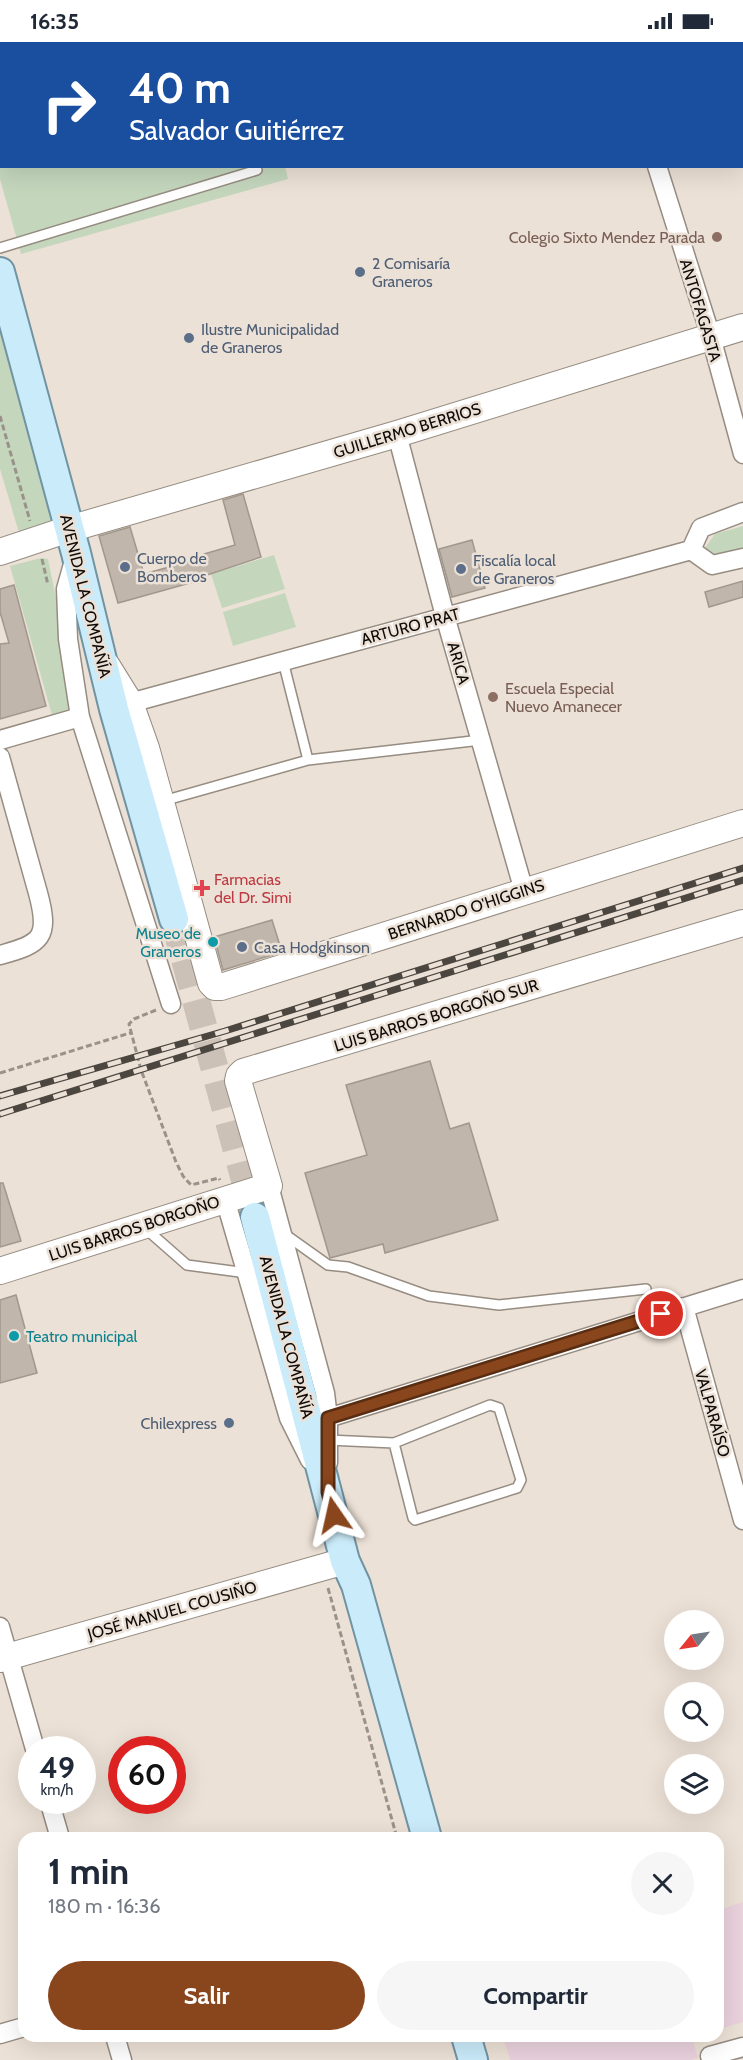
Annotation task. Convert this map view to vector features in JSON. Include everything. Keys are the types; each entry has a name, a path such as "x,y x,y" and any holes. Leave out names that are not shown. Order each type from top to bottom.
{"main road":[{"name":"AVENIDA LA COMPAÑÍA","path":"0,272 73,541 114,709 184,922"},
{"name":"AVENIDA LA COMPAÑÍA","path":"255,1217 345,1561 356,1585 425,1832"},
{"name":"AVENIDA LA COMPAÑÍA","path":"345,1561 341,1590 408,1832"},
{"path":"468,2042 473,2060"},
{"path":"485,2042 490,2060"}],"street":[{"name":"ANTOFAGASTA","path":"658,168 711,337 743,454"},
{"name":"GUILLERMO BERRIOS","path":"0,552 73,541 398,434 743,327"},
{"name":"ARICA","path":"398,434 446,616 524,891"},
{"path":"743,512 701,528 692,550 712,565 743,558"},
{"path":"73,541 66,589 68,639 80,717 171,1004"},
{"name":"ARTURO PRAT","path":"130,703 692,550"},
{"name":"BERNARDO O'HIGGINS","path":"102,656 130,703 146,748 161,802 184,922 211,983 215,987 743,823"},
{"path":"0,740 80,717"},
{"path":"0,757 38,893 43,923 39,937 33,943 25,948 0,955"},
{"path":"150,938 184,922"},
{"name":"LUIS BARROS BORGOÑO SUR","path":"269,1186 238,1081 243,1072 743,922"},
{"path":"269,1186 325,1393 328,1418 328,1492"},
{"name":"LUIS BARROS BORGOÑO","path":"0,1271 269,1186"},
{"path":"225,1199 289,1418 328,1492"},
{"path":"328,1418 743,1288"},
{"name":"VALPARAÍSO","path":"684,1306 743,1520"},
{"name":"JOSÉ MANUEL COUSIÑO","path":"4,1658 345,1561"},
{"path":"0,1627 4,1658 30,1736"},
{"path":"53,1814 58,1832"},
{"path":"0,2034 18,2029"},
{"path":"117,2042 122,2060"},
{"path":"710,2056 743,2047"}],"lane":[{"path":"0,248 257,170"},
{"path":"283,661 308,760"},
{"path":"161,802 308,760 481,740"},
{"path":"142,1226 187,1265 247,1273"},
{"path":"281,1232 328,1265 348,1267 429,1296 499,1305 646,1288"},
{"path":"328,1440 394,1443 490,1405 499,1408 521,1480 520,1484 517,1488 415,1520 394,1443"}],"path":[{"path":"171,1004 134,1019 129,1024 130,1032 141,1070 183,1176 191,1185 219,1178 225,1199"},
{"path":"0,1073 130,1032"}],"shaded area":[{"path":"743,1902 743,2022 724,2028 724,1908"},
{"path":"505,2042 693,2042 698,2058 691,2060 510,2060"}],"green space":[{"path":"0,168 285,168 288,179 21,254 0,179"},
{"path":"0,311 60,523 20,536 0,469"},
{"path":"743,526 743,548 717,555 705,548 715,534"},
{"path":"274,555 285,589 222,608 211,574"},
{"path":"41,558 48,559 64,637 73,709 52,715 10,566"},
{"path":"285,593 296,627 233,646 223,612"}],"building":[{"path":"243,494 261,557 201,577 201,580 118,603 99,536 130,527 144,574 205,557 204,554 235,545 223,500"},
{"name":"Fiscalía local de Graneros","path":"472,540 485,588 452,597 439,549"},
{"path":"743,581 743,597 709,607 705,592"},
{"path":"14,585 46,706 0,719 0,644 9,643 0,612 0,589"},
{"name":"Casa Hodgkinson","path":"272,920 282,952 223,970 214,937"},
{"path":"430,1061 450,1129 469,1123 498,1220 385,1253 383,1244 330,1258 305,1173 367,1155 346,1085"},
{"path":"0,1183 3,1183 21,1241 0,1247"},
{"name":"Teatro municipal","path":"16,1295 37,1373 0,1383 0,1300"}],"tunnel":[{"path":"174,919 255,1217"}],"railway":[{"path":"0,1096 225,1031 743,868"},
{"path":"0,1114 743,880"}],"place":[{"name":"Colegio Sixto Mendez Parada","path":"717,237"},
{"name":"2 Comisaría Graneros","path":"360,272"},
{"name":"Ilustre Municipalidad de Graneros","path":"189,338"},
{"name":"Cuerpo de Bomberos","path":"125,567"},
{"name":"Fiscalía local de Graneros","path":"461,569"},
{"name":"Escuela Especial Nuevo Amanecer","path":"493,697"},
{"name":"Farmacias del Dr. Simi","path":"202,888"},
{"name":"Museo de Graneros","path":"213,942"},
{"name":"Casa Hodgkinson","path":"242,947"},
{"name":"Teatro municipal","path":"14,1336"},
{"name":"Chilexpress","path":"229,1423"}],"route":[{"path":"334,1515 328,1492 328,1418 661,1314"}]}
